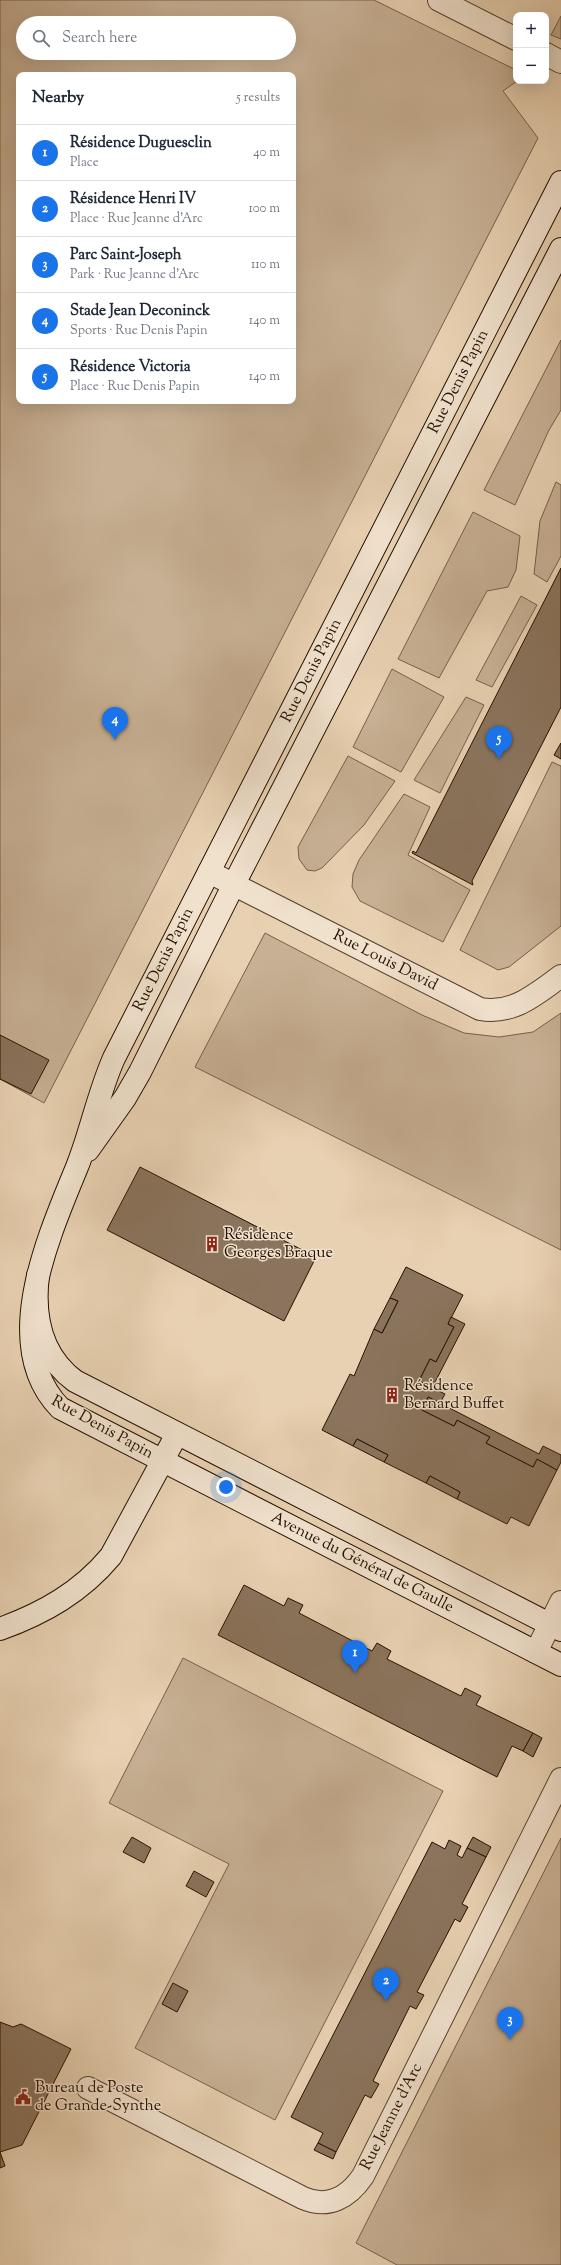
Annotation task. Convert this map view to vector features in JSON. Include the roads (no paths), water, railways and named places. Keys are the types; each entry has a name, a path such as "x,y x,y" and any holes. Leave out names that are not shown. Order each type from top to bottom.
{"street":[{"path":"439,0 513,37"},
{"path":"549,56 561,62"},
{"name":"Rue Denis Papin","path":"162,1462 60,1408 42,1394 30,1377 19,1346 20,1310 25,1285 77,1166 97,1101 114,1058 561,182"},
{"name":"Rue Denis Papin","path":"77,1166 125,1098 137,1077 234,884 561,249"},
{"name":"Rue Louis David","path":"209,872 480,1009 499,1010 517,1006 534,996 561,976"},
{"name":"Rue Denis Papin","path":"46,1237 40,1260 36,1302 42,1337 52,1357 66,1374 75,1380 177,1434"},
{"path":"0,1629 56,1604 86,1583 99,1570 111,1556 177,1434"},
{"name":"Avenue du Général de Gaulle","path":"177,1434 555,1627"},
{"name":"Avenue du Général de Gaulle","path":"162,1462 561,1665"},
{"path":"536,1652 555,1627 561,1602"},
{"name":"Rue Jeanne d'Arc","path":"88,2088 314,2203 324,2204 332,2202 346,2195 363,2176 561,1779"}],"place":[{"name":"Stade Jean Deconinck","path":"115,740"},
{"name":"Résidence Victoria","path":"499,759"},
{"name":"Résidence Georges Braque","path":"212,1244"},
{"name":"Résidence Bernard Buffet","path":"392,1395"},
{"name":"Résidence Duguesclin","path":"355,1673"},
{"name":"Résidence Henri IV","path":"386,2001"},
{"name":"Parc Saint-Joseph","path":"510,2040"},
{"name":"Bureau de Poste de Grande-Synthe","path":"23,2097"}]}
